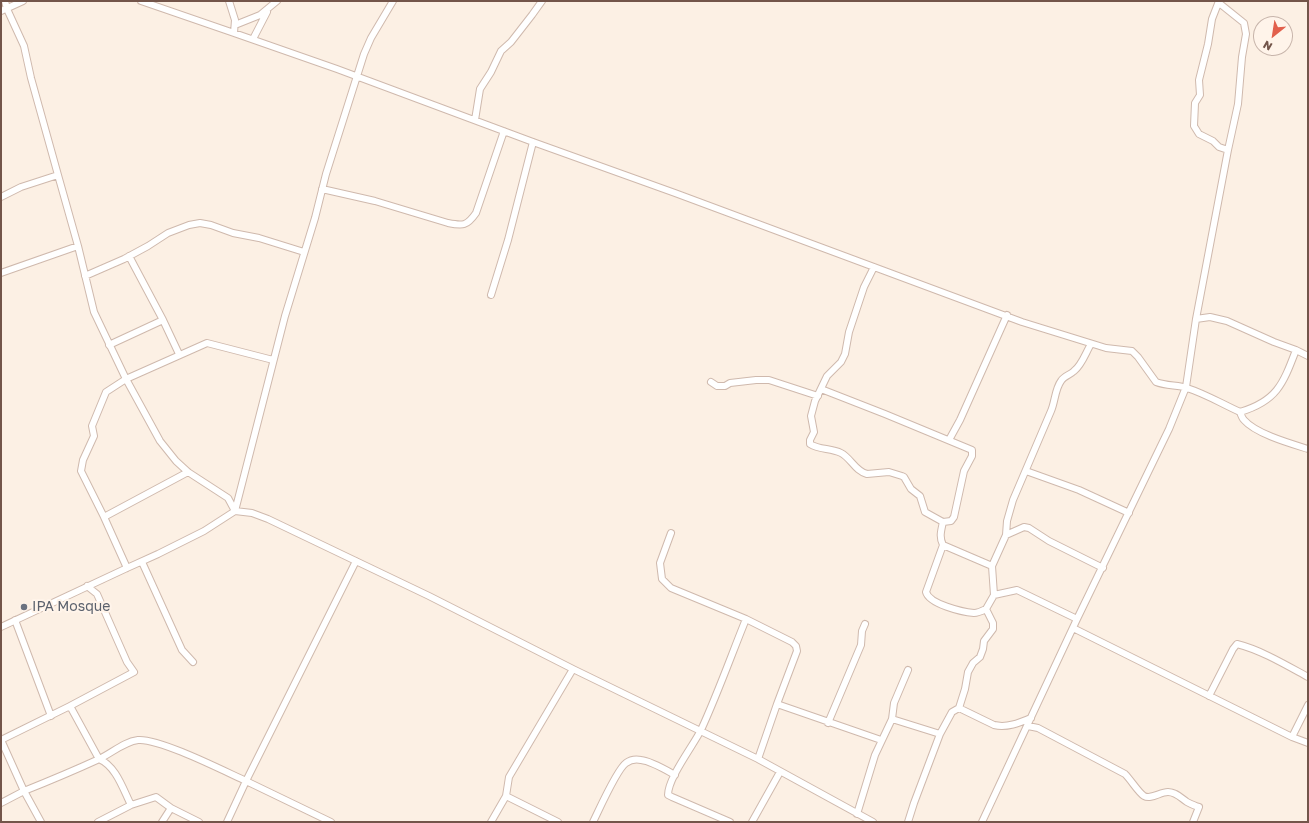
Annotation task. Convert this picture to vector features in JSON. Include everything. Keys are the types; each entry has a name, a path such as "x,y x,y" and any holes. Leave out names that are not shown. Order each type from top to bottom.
{"street":[{"path":"5,1 4,10 24,46 31,78 78,246 94,312 126,379 160,441 176,461 188,472 228,498 235,511"},
{"path":"4,10 22,1"},
{"path":"141,1 150,2 253,39 675,193 1022,322 1106,348 1132,351 1156,382 1160,384 1186,387 1206,395 1240,412 1244,420 1251,426 1293,446 1308,449"},
{"path":"229,1 235,25 234,33"},
{"path":"253,39 272,1"},
{"path":"235,25 256,17 277,1"},
{"path":"235,511 273,360 322,189 357,77 371,38 393,1"},
{"path":"475,120 480,89 491,72 501,51 511,42 542,1"},
{"path":"982,822 1169,429 1186,387 1196,319 1238,104 1242,57 1246,34 1244,23 1219,2 1212,19 1208,44 1199,80 1200,95 1195,103 1194,126 1199,134 1213,141 1219,147 1228,150"},
{"path":"322,189 375,201 448,223 460,225 464,224 471,220 476,213 504,131"},
{"path":"491,295 508,240 532,142"},
{"path":"1,197 21,187 58,175"},
{"path":"85,276 129,256 168,233 189,225 200,223 211,225 233,233 259,238 304,252"},
{"path":"1,273 78,246"},
{"path":"129,256 179,354"},
{"path":"821,389 972,450 973,452 964,471 954,517 951,521 943,522 925,512 920,496 911,490 904,477 889,472 864,473 859,471 842,453 810,444 810,440 814,432 811,416 818,396 821,389 827,376 841,362 845,354 849,332 864,287 874,267"},
{"path":"950,440 966,408 1006,315"},
{"path":"1196,319 1210,317 1226,321 1308,356"},
{"path":"109,345 163,320"},
{"path":"127,568 81,471 83,460 94,436 92,426 106,392 126,379 179,354 207,343 273,360"},
{"path":"943,545 928,584 926,595 930,600 939,604 973,613 986,609 994,595 992,566 1006,535 1007,521 1013,500 1051,411 1061,380 1074,372 1091,344"},
{"path":"1240,412 1255,407 1273,395 1286,376 1296,350"},
{"path":"711,382 717,386 725,386 730,383 769,380 818,396"},
{"path":"1026,471 1079,490 1129,513"},
{"path":"104,517 188,472"},
{"path":"1,627 142,562 204,531 235,511 252,513 268,519 356,561 758,759 873,822"},
{"path":"943,522 940,539 943,545 992,566"},
{"path":"1006,535 1024,527 1029,528 1049,541 1103,568"},
{"path":"671,533 660,563 662,579 671,588 746,619 792,642 796,646 797,652 758,759"},
{"path":"227,822 356,561"},
{"path":"142,562 182,650 193,662"},
{"path":"40,822 24,791 1,739 51,716 134,672 127,662 97,594 88,586"},
{"path":"994,595 1017,590 1078,619"},
{"path":"908,822 940,734 952,712 959,708 965,689 968,672 973,663 980,657 984,641 993,629 993,623 986,609"},
{"path":"730,822 668,795 668,791 675,775 700,731 746,619"},
{"path":"16,620 51,716"},
{"path":"828,722 861,645 862,631 865,624"},
{"path":"1073,628 1292,737 1308,743"},
{"path":"1209,696 1237,644 1252,649 1308,676"},
{"path":"491,822 506,796 509,777 573,669"},
{"path":"857,814 882,740 892,720 894,704 908,670"},
{"path":"777,704 882,740"},
{"path":"1292,737 1308,705"},
{"path":"70,706 99,759 106,762 112,768 130,805"},
{"path":"959,708 994,725 1000,726 1020,723 1031,718"},
{"path":"892,720 940,734"},
{"path":"1028,726 1038,728 1125,774 1132,780 1144,796 1150,797 1159,793 1169,792 1176,794 1188,803 1199,807 1193,822"},
{"path":"1,804 24,791 99,759 124,744 138,740 152,741 177,750 331,822"},
{"path":"593,822 610,788 627,762 642,760 675,775"},
{"path":"752,822 780,772"},
{"path":"506,796 558,822"},
{"path":"98,822 130,805 156,798 171,808 199,822"},
{"path":"162,822 171,808"}],"place":[{"name":"IPA Mosque","path":"24,607"}]}
